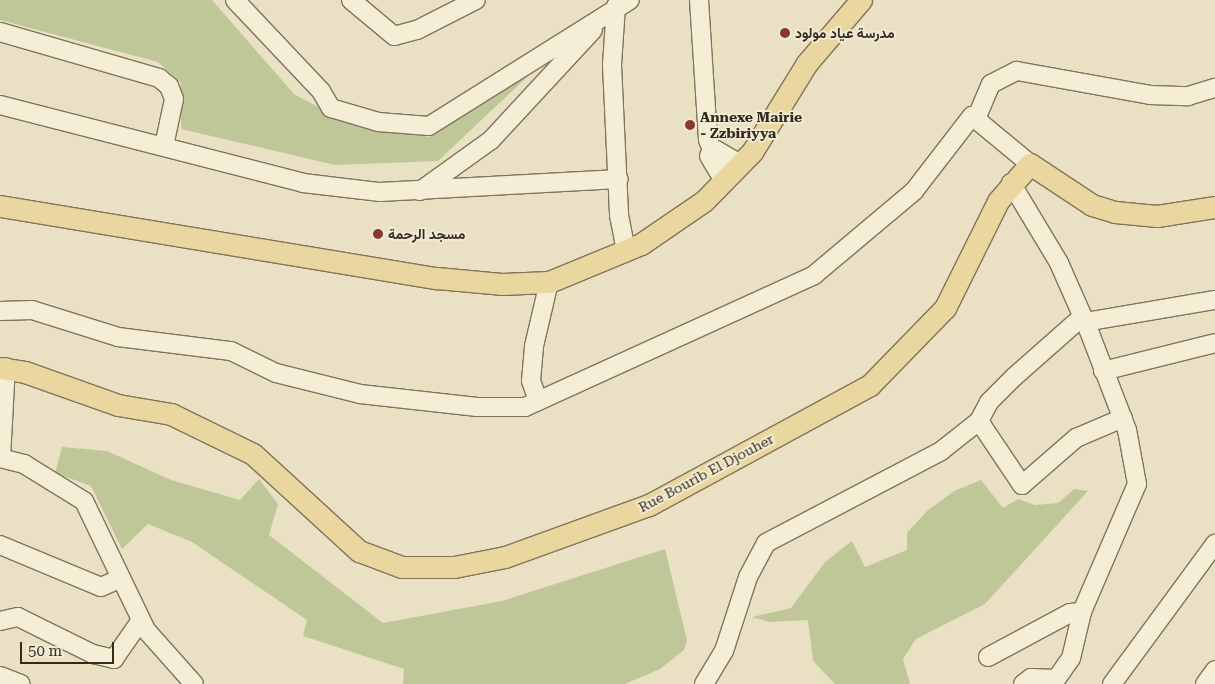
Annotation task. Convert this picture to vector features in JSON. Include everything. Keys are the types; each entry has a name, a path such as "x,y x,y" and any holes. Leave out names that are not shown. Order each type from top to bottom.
{"main road":[{"path":"0,206 436,278 509,284 549,282 626,252 676,223 724,181 741,164 807,63 861,0"},
{"path":"1030,164 1082,199 1110,210 1157,216 1215,207"},
{"name":"Rue Bourib El Djouher","path":"3,367 118,405 171,414 253,454 283,478 331,529 381,561 415,568 469,565 650,505 870,385 945,308 1011,183 1030,164"}],"street":[{"path":"235,0 321,91 331,108 378,122 429,126 618,2"},
{"path":"351,0 394,36 474,1"},
{"path":"699,0 708,140 711,148 741,164"},
{"path":"618,2 612,65 619,179 626,252"},
{"path":"420,191 512,120 618,2"},
{"path":"0,32 159,78 169,86 174,99 164,146"},
{"path":"976,119 991,84 1017,71 1150,95 1188,96 1215,88"},
{"path":"0,105 302,183 380,192 619,179"},
{"path":"0,311 32,310 118,337 231,351 276,373 360,394 512,408 538,401 814,275 914,191 972,116 1030,164"},
{"path":"709,156 724,181"},
{"path":"1011,183 1059,263 1083,320 1123,418 1137,484 1082,612 1071,658 1055,681 1031,678 1023,684"},
{"path":"538,401 531,380 534,346 549,282"},
{"path":"704,684 727,645 748,577 766,543 905,472 979,421 1002,390 1083,320 1215,300"},
{"path":"1103,371 1215,342"},
{"path":"3,367 1,458 24,464 84,501 119,579 141,620 194,684"},
{"path":"979,421 1022,485 1076,438 1123,418"},
{"path":"1112,684 1215,544"},
{"path":"0,545 101,588 119,579"},
{"path":"988,657 1070,613 1082,612"},
{"path":"0,621 18,617 93,654 114,659 141,620"},
{"path":"1205,684 1215,670"},
{"path":"0,676 21,684"}],"green space":[{"path":"0,0 212,0 294,94 333,115 429,137 544,61 438,161 335,165 181,129 181,83 158,62 0,20"},
{"path":"62,447 107,451 171,480 240,500 259,479 278,504 269,535 383,623 502,601 665,549 687,640 684,650 660,669 625,684 403,684 404,669 303,636 307,620 192,542 148,524 122,549 91,486 55,473"},
{"path":"981,480 1003,508 1018,499 1035,505 1058,503 1074,489 1088,491 985,604 916,639 903,659 910,684 835,684 813,661 808,620 769,622 752,617 791,608 825,562 852,541 865,567 907,550 907,533 927,511 954,491"}],"place":[{"name":"مدرسة عياد مولود","path":"785,33"},
{"name":"Annexe Mairie - Zzbiriyya","path":"690,125"},
{"name":"مسجد الرحمة","path":"378,234"}]}
